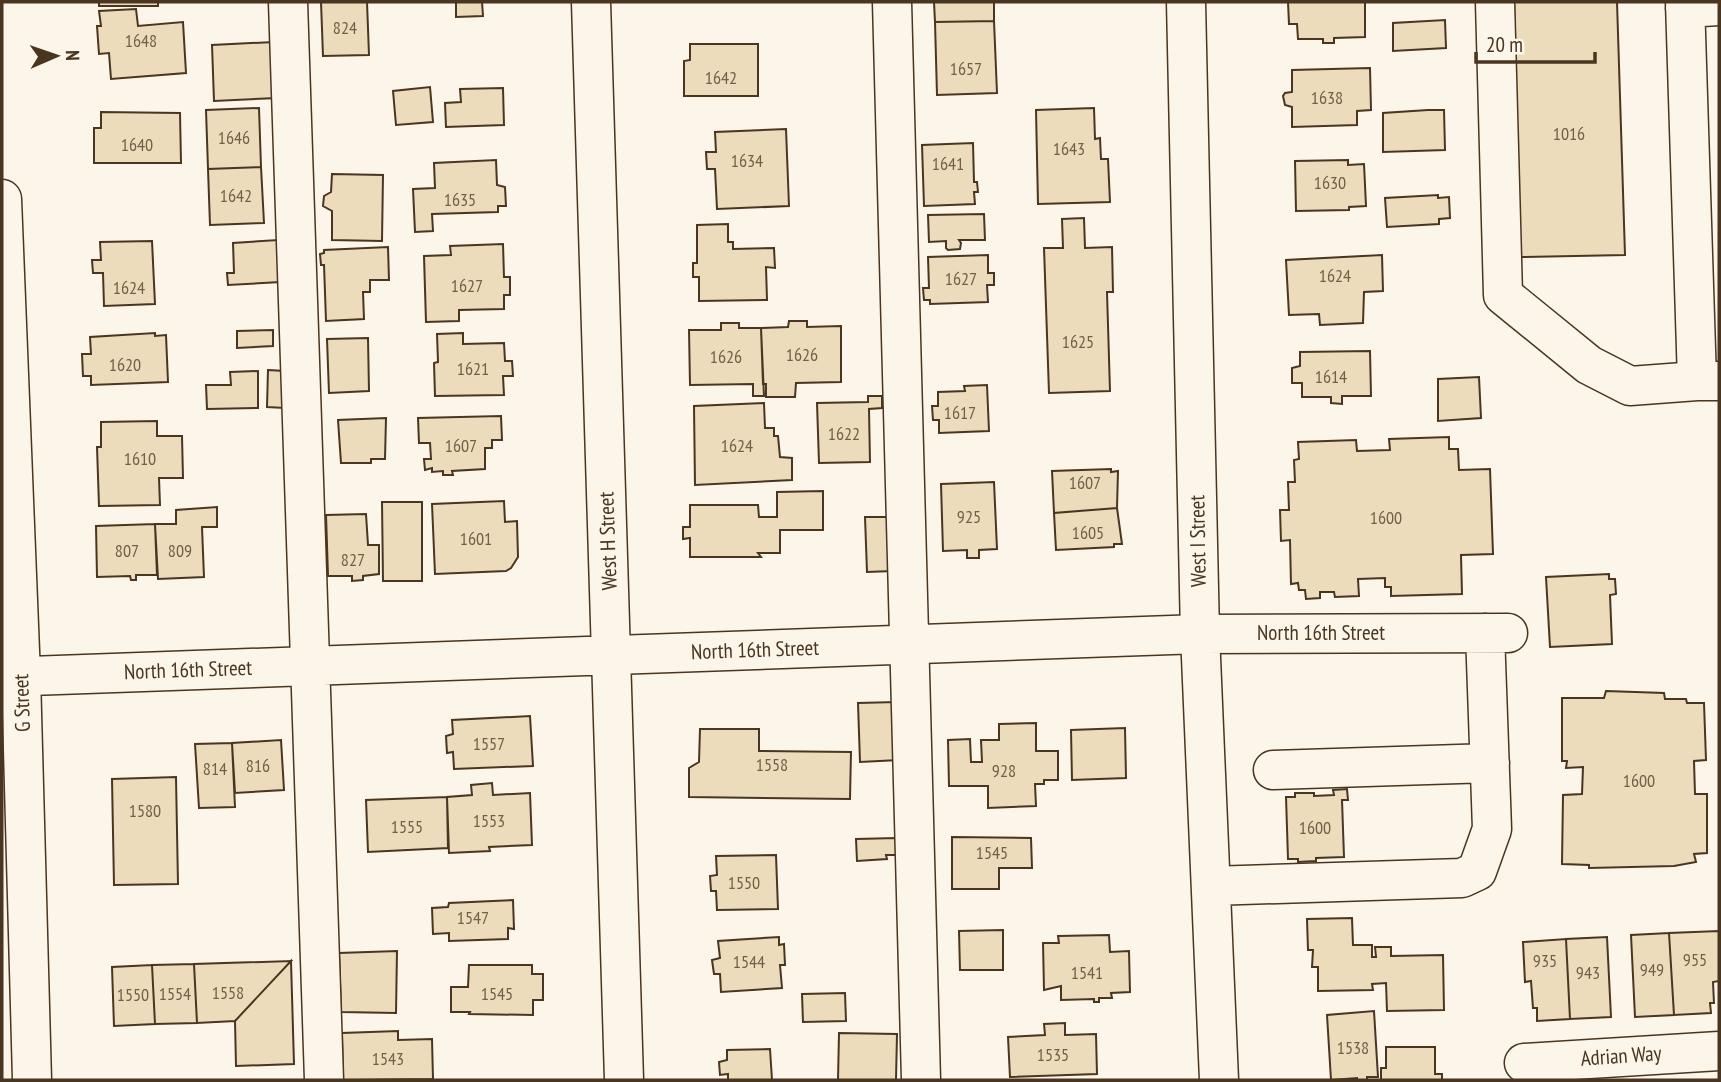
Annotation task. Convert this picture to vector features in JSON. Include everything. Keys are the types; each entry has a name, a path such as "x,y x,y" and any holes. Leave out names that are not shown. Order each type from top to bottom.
{"street":[{"path":"288,2 324,1080"},
{"name":"West H Street","path":"591,2 624,1080"},
{"path":"892,2 921,1080"},
{"name":"West I Street","path":"1186,2 1200,634 1219,1080"},
{"path":"1495,2 1503,295 1589,365 1630,386 1708,381 1705,198 1696,5"},
{"name":"G Street","path":"2,199 12,677 32,1080"},
{"name":"North 16th Street","path":"12,677 1200,634 1497,633 1490,763"},
{"path":"1211,886 1462,878 1477,871 1485,855 1492,829 1490,763 1273,770"},
{"name":"Adrian Way","path":"1524,1063 1657,1067 1719,1051"}],"building":[{"path":"99,2 158,2 158,6 99,6"},
{"path":"321,2 367,2 369,55 323,56"},
{"path":"456,2 482,2 483,16 456,17"},
{"path":"934,2 994,2 994,21 935,22"},
{"path":"1288,2 1365,2 1365,37 1334,38 1334,43 1323,43 1323,39 1298,39 1297,24 1289,24"},
{"path":"1514,2 1617,2 1625,255 1520,257"},
{"path":"136,9 138,26 183,22 186,73 111,79 109,53 99,54 99,11"},
{"path":"1445,20 1446,48 1393,51 1393,23"},
{"path":"994,21 997,93 937,95 935,22"},
{"path":"274,42 277,98 214,101 212,45"},
{"path":"690,44 758,44 758,96 684,96 684,61 690,60"},
{"path":"1370,68 1371,110 1357,111 1357,125 1292,127 1292,107 1285,105 1283,96 1292,92 1292,70"},
{"path":"430,87 433,122 396,125 393,91"},
{"path":"503,88 504,125 446,127 445,103 461,102 460,89"},
{"path":"259,108 261,167 208,169 206,110"},
{"path":"1094,108 1095,139 1100,138 1101,159 1108,159 1110,202 1038,204 1036,110"},
{"path":"1444,110 1445,150 1383,152 1383,113"},
{"path":"101,112 180,113 181,163 94,163 94,128 101,128"},
{"path":"786,129 789,206 717,209 715,169 707,169 706,152 716,152 715,132"},
{"path":"973,143 974,182 977,182 978,192 974,192 975,204 924,206 922,145"},
{"path":"496,160 497,185 505,187 506,206 498,206 498,212 432,214 433,231 415,232 413,189 435,188 434,163"},
{"path":"1348,160 1348,165 1364,164 1366,206 1349,207 1349,210 1296,211 1295,161"},
{"path":"261,167 264,223 210,225 208,169"},
{"path":"332,174 383,175 382,241 332,240 332,211 323,206 324,196 331,192"},
{"path":"1438,195 1438,198 1449,197 1450,218 1439,219 1439,224 1387,227 1385,198"},
{"path":"984,214 985,240 959,240 960,249 948,250 946,241 929,242 928,215"},
{"path":"1084,218 1085,248 1112,247 1113,292 1107,292 1110,391 1049,393 1044,248 1063,248 1062,219"},
{"path":"728,224 728,242 733,242 733,249 774,248 775,268 766,267 767,300 699,301 699,277 693,277 693,263 697,263 697,225"},
{"path":"278,240 280,282 228,285 227,273 234,273 233,243"},
{"path":"152,241 155,304 104,306 103,273 93,273 92,260 101,260 100,242"},
{"path":"503,244 504,277 510,277 510,295 504,295 504,309 459,310 459,321 426,322 424,256 451,255 450,246"},
{"path":"388,247 389,280 370,280 370,292 363,292 364,319 326,321 324,265 321,265 320,254 324,253 324,250"},
{"path":"988,255 988,273 994,273 994,285 987,285 988,302 930,304 930,300 924,300 923,288 929,288 928,257"},
{"path":"1382,255 1383,291 1364,292 1363,323 1320,325 1319,314 1289,315 1286,260"},
{"path":"789,321 807,321 807,327 841,326 841,382 796,383 795,397 766,397 761,328 788,327"},
{"path":"721,323 739,323 739,328 761,328 764,396 753,396 753,384 690,385 689,330 721,330"},
{"path":"273,330 273,346 237,348 237,331"},
{"path":"155,333 155,336 166,335 168,382 91,385 91,376 83,376 82,354 91,354 90,337"},
{"path":"463,333 463,344 504,343 505,361 512,361 513,376 503,376 504,395 435,396 437,334"},
{"path":"368,338 369,391 329,393 327,339"},
{"path":"1370,351 1371,396 1342,396 1342,404 1331,403 1331,397 1302,397 1302,383 1292,383 1292,368 1300,366 1300,352"},
{"path":"268,370 285,371 285,408 267,407"},
{"path":"258,371 258,408 207,409 206,385 231,385 230,372"},
{"path":"1479,377 1481,418 1438,421 1438,379"},
{"path":"987,385 989,431 939,433 939,420 933,420 932,406 938,406 938,392 965,391 964,386"},
{"path":"868,396 882,396 882,408 869,409 870,462 819,463 817,403 868,402"},
{"path":"764,403 765,428 774,428 774,436 778,436 780,457 792,458 792,480 695,485 694,406"},
{"path":"501,416 502,440 492,440 492,448 485,448 485,469 452,471 453,475 443,475 443,471 432,472 432,468 425,470 424,459 431,459 430,443 419,443 418,418"},
{"path":"386,418 385,459 371,459 371,463 341,463 338,420"},
{"path":"157,421 157,436 182,436 183,478 159,478 160,505 99,506 97,447 101,447 101,422"},
{"path":"1449,437 1449,449 1458,449 1459,470 1490,469 1493,554 1461,555 1462,594 1391,596 1391,587 1385,587 1385,578 1358,579 1359,596 1335,597 1334,592 1320,592 1320,598 1306,599 1305,590 1299,590 1298,583 1291,584 1290,540 1281,541 1280,510 1289,510 1288,482 1295,482 1294,460 1299,459 1298,442 1356,440 1357,451 1390,450 1389,439"},
{"path":"1111,469 1111,472 1118,471 1117,508 1054,513 1052,471"},
{"path":"994,482 997,549 979,550 979,558 967,558 967,550 943,551 941,484"},
{"path":"823,491 823,530 780,530 780,553 758,553 761,557 690,557 690,538 683,539 683,527 690,527 690,505 758,505 759,517 777,517 777,492"},
{"path":"504,501 505,522 517,521 518,557 511,568 506,571 435,574 432,504"},
{"path":"382,502 422,502 422,581 383,581"},
{"path":"217,507 217,527 202,527 204,577 158,579 155,524 176,524 176,510"},
{"path":"1117,508 1122,544 1114,544 1114,547 1056,550 1054,513"},
{"path":"366,514 368,545 379,545 379,574 352,581 352,576 328,576 326,515"},
{"path":"865,517 891,517 893,571 867,572"},
{"path":"155,524 157,575 136,575 136,580 131,580 130,576 97,577 96,526"},
{"path":"1609,574 1609,579 1615,579 1616,594 1610,595 1612,644 1550,647 1546,577"},
{"path":"1606,691 1664,693 1665,699 1686,699 1687,703 1704,703 1706,760 1694,761 1695,794 1707,794 1707,853 1694,854 1696,862 1674,866 1589,868 1589,865 1562,864 1563,795 1582,794 1583,767 1566,768 1567,761 1562,761 1562,698 1604,698"},
{"path":"897,702 899,760 860,762 858,703"},
{"path":"530,716 533,766 454,769 453,752 447,753 446,736 453,734 452,720"},
{"path":"1036,723 1036,751 1058,751 1058,780 1044,780 1044,784 1035,784 1036,806 988,808 988,786 949,786 948,740 970,739 971,762 982,762 981,740 999,740 999,724"},
{"path":"1125,728 1126,778 1072,780 1071,730"},
{"path":"700,729 759,729 759,751 851,752 850,799 689,797 689,768 699,762"},
{"path":"281,740 284,790 235,793 232,743"},
{"path":"232,743 235,807 199,808 195,744"},
{"path":"176,777 178,884 114,885 112,779"},
{"path":"492,783 493,795 530,793 532,845 489,847 490,851 449,853 447,797 472,795 471,785"},
{"path":"1347,789 1348,800 1342,800 1344,857 1298,862 1298,859 1288,859 1286,797 1295,797 1295,793 1334,795 1333,790"},
{"path":"447,797 448,848 368,852 366,800"},
{"path":"952,837 1031,838 1032,868 999,868 999,889 952,889"},
{"path":"897,838 899,855 886,855 887,859 857,861 856,839"},
{"path":"776,855 778,909 717,910 716,891 711,891 710,876 717,875 716,856"},
{"path":"513,900 514,929 508,928 508,939 449,941 449,933 433,934 432,908 448,907 449,903"},
{"path":"1352,918 1353,945 1372,945 1372,957 1376,957 1375,947 1391,947 1391,956 1443,955 1444,1010 1387,1011 1386,983 1372,984 1373,990 1318,991 1318,967 1312,967 1313,950 1308,950 1307,919"},
{"path":"1003,930 1003,970 960,970 959,931"},
{"path":"1719,931 1719,981 1713,982 1714,1003 1710,1003 1711,1013 1674,1015 1669,933"},
{"path":"1669,933 1674,1015 1635,1017 1631,935"},
{"path":"1109,935 1110,952 1129,951 1130,992 1111,993 1112,998 1099,998 1099,1002 1094,1002 1094,999 1061,1000 1061,986 1044,990 1043,943 1059,943 1058,936"},
{"path":"779,937 779,945 784,944 785,965 780,965 782,988 721,992 720,974 714,974 712,960 720,958 718,941"},
{"path":"1607,937 1611,1017 1570,1019 1566,939"},
{"path":"1566,939 1570,1019 1537,1021 1531,981 1525,982 1523,942"},
{"path":"397,951 396,1013 341,1012 339,953"},
{"path":"291,961 235,1021 197,1023 194,964"},
{"path":"291,961 294,1064 236,1066 235,1021"},
{"path":"194,964 197,1023 155,1024 152,965"},
{"path":"152,965 155,1024 114,1026 112,967"},
{"path":"469,965 532,965 532,974 543,974 543,1000 533,1000 533,1015 451,1012 451,987 468,987"},
{"path":"845,993 846,1021 803,1022 802,994"},
{"path":"1374,1011 1378,1077 1367,1077 1367,1080 1331,1080 1327,1015"},
{"path":"1065,1023 1065,1035 1096,1034 1097,1074 1010,1077 1008,1037 1045,1035 1044,1024"},
{"path":"398,1031 398,1040 432,1039 433,1079 343,1080 342,1033"},
{"path":"839,1033 897,1034 896,1080 838,1080"},
{"path":"1386,1047 1435,1047 1435,1074 1442,1074 1442,1080 1381,1080 1381,1068 1386,1068"},
{"path":"770,1049 772,1080 728,1080 728,1074 720,1075 719,1062 727,1060 727,1050"}]}
